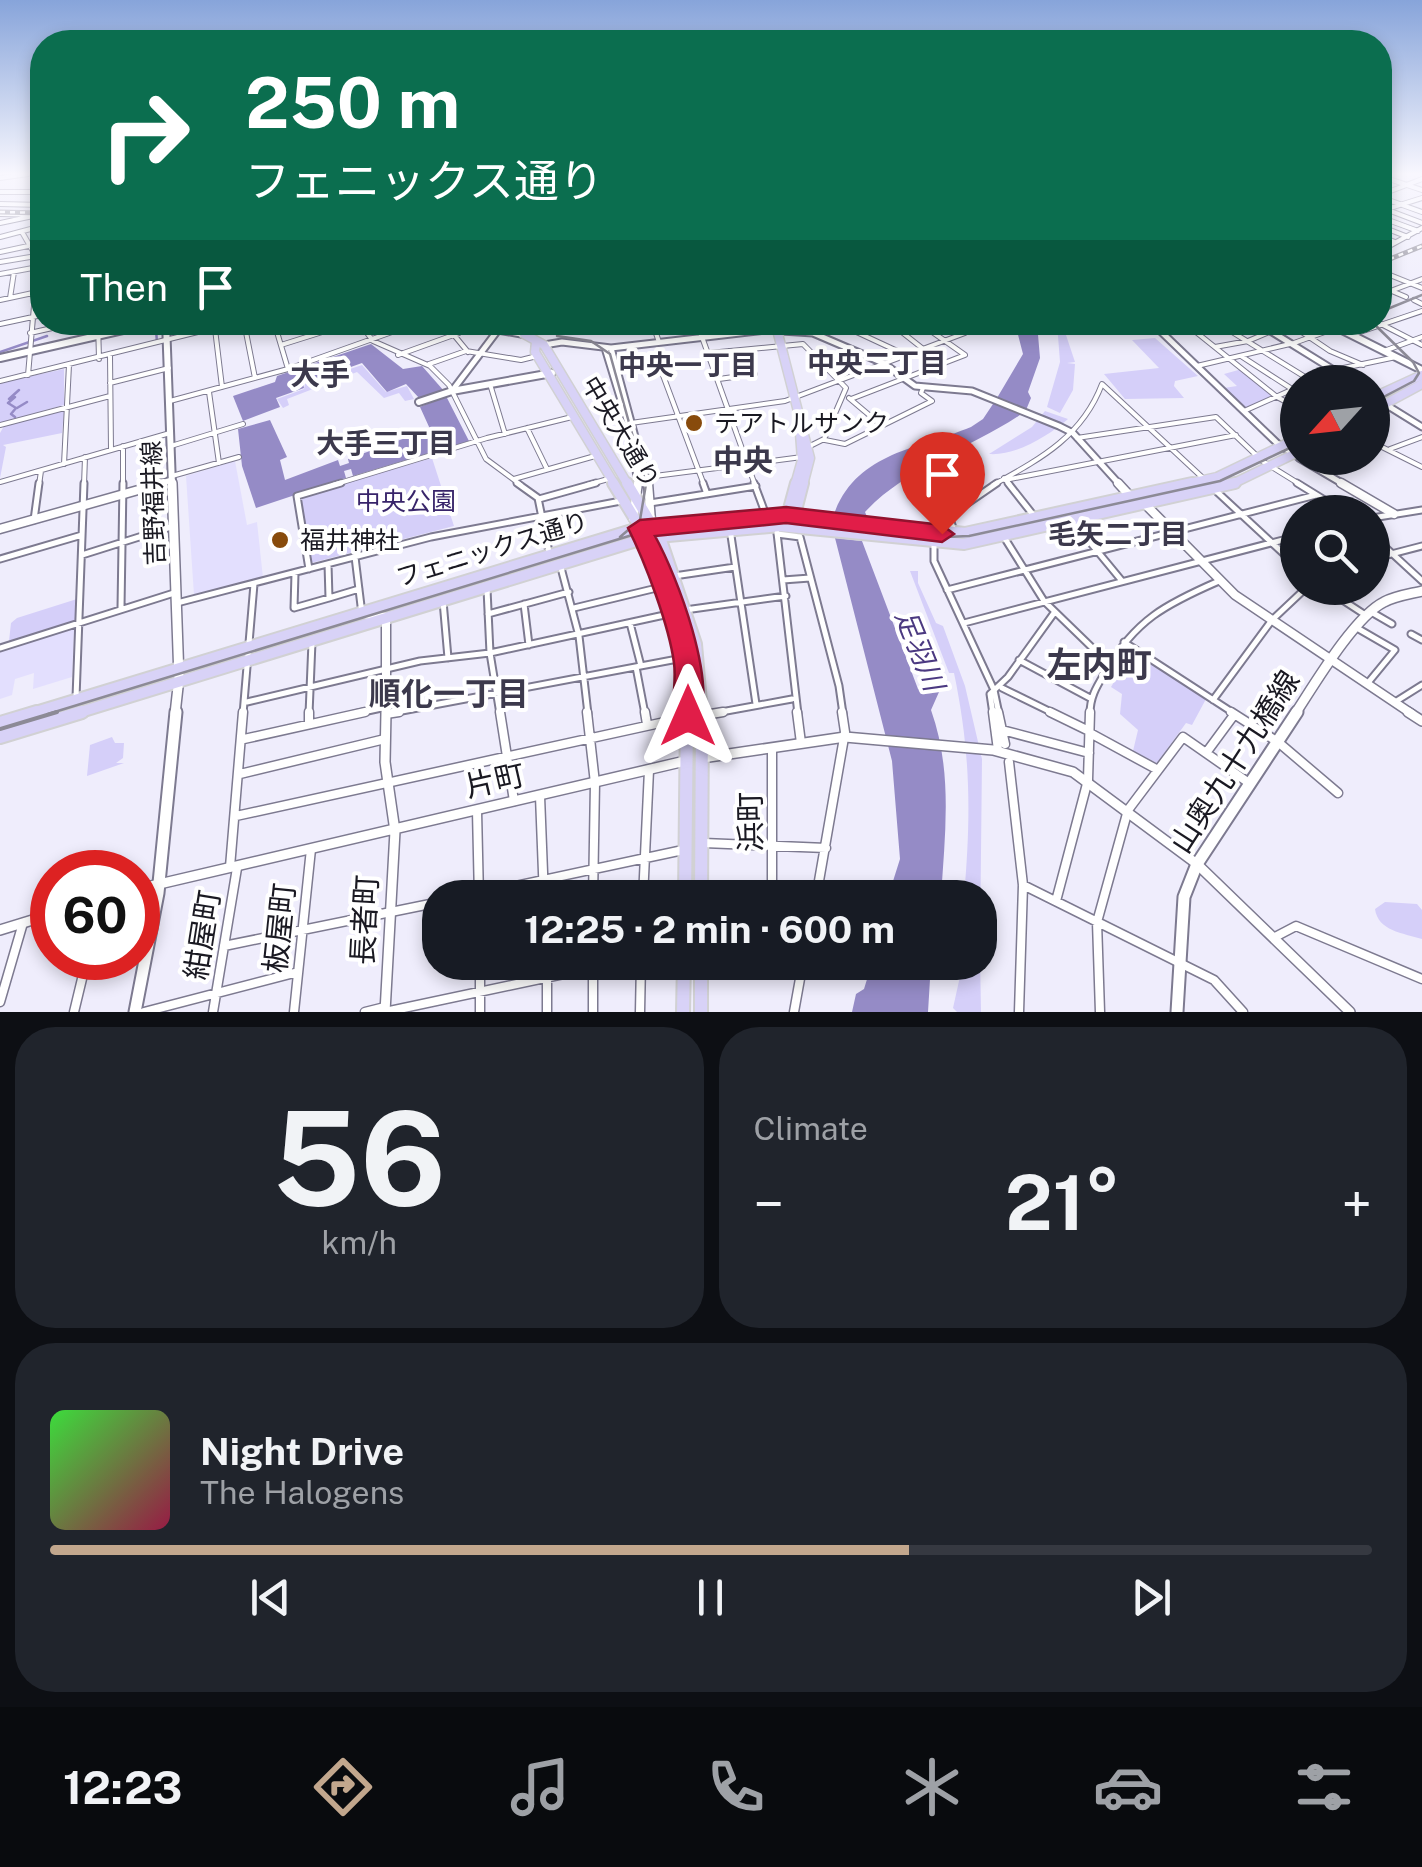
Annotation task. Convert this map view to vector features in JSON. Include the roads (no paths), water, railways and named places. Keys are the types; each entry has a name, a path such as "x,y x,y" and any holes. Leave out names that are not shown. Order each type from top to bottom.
{"main road":[{"path":"0,358 103,335"},
{"name":"吉野福井線","path":"160,872 179,675 167,335"},
{"path":"526,335 540,344"},
{"path":"778,335 800,430 802,457 786,522"},
{"path":"1353,335 1422,373"},
{"name":"中央大通り","path":"540,344 537,356 572,417 621,501 646,530 674,576 700,662 702,716 694,759 685,880"},
{"name":"中央大通り","path":"540,344 638,504 686,657 701,880"},
{"path":"420,402 449,392 559,372"},
{"path":"1390,389 1422,373"},
{"path":"1390,402 1422,384"},
{"path":"786,522 810,464 800,430"},
{"name":"フェニックス通り","path":"0,737 362,614 614,534 786,522 930,540 1003,536 1205,481 1280,448"},
{"name":"フェニックス通り","path":"930,540 1036,519 1147,505 1214,490 1280,463"},
{"name":"フェニックス通り","path":"250,653 312,640 560,564 646,530 730,529 786,522"},
{"name":"山奥九十九橋線","path":"1179,1010 1184,897 1198,864 1331,660 1369,614 1395,597 1422,591"},
{"name":"フェニックス通り","path":"0,722 179,675"},
{"name":"吉野福井線","path":"135,1012 141,980"},
{"path":"683,1012 684,980"},
{"path":"701,980 701,1012"}],"street":[{"path":"1392,246 1421,226"},
{"path":"0,237 30,230"},
{"path":"1392,231 1408,237"},
{"path":"0,252 30,246 22,232"},
{"path":"1392,241 1398,244"},
{"path":"0,262 30,260"},
{"path":"0,274 30,264"},
{"path":"10,298 14,272"},
{"path":"1392,276 1422,288"},
{"path":"1392,289 1422,279"},
{"path":"1392,291 1406,298"},
{"path":"0,300 30,294"},
{"path":"1414,300 1422,304"},
{"path":"1392,320 1422,311"},
{"path":"0,324 30,318"},
{"path":"1392,330 1422,346"},
{"path":"28,375 30,333"},
{"path":"0,381 191,335"},
{"path":"216,335 222,387"},
{"path":"244,335 256,378"},
{"path":"278,335 288,369"},
{"path":"281,345 314,335"},
{"path":"368,335 396,356 429,364 468,352 520,360 537,356"},
{"path":"170,401 288,369 386,335"},
{"path":"396,356 454,335 468,352"},
{"path":"449,392 495,335"},
{"path":"656,335 658,342"},
{"path":"540,344 562,342 608,348 717,335"},
{"path":"817,335 882,364 922,388 964,389 1073,434 1218,581 1422,720"},
{"path":"863,335 906,355"},
{"path":"906,335 923,348"},
{"path":"851,399 965,355 936,335"},
{"path":"630,423 792,398 959,335"},
{"path":"1164,335 1280,445"},
{"path":"1202,335 1280,399"},
{"path":"1238,335 1285,365"},
{"path":"1214,347 1262,335"},
{"path":"1279,335 1327,365"},
{"path":"1357,337 1361,335"},
{"path":"99,336 99,358"},
{"path":"1197,366 1311,336 1330,351 1364,365"},
{"path":"702,337 756,486 800,537 838,686 845,737 820,880"},
{"path":"1384,351 1422,337"},
{"path":"709,353 802,344 846,388 824,439 808,447"},
{"path":"608,348 650,503 646,530"},
{"path":"729,351 733,360 751,359"},
{"path":"110,356 111,450"},
{"path":"1240,356 1280,379"},
{"path":"1369,365 1396,357"},
{"path":"658,362 707,494"},
{"path":"429,364 489,462 538,499 550,554 560,564 569,592 579,636 595,783 594,880"},
{"path":"64,464 69,365"},
{"path":"110,383 169,368"},
{"path":"719,379 756,374"},
{"path":"490,384 505,434"},
{"path":"956,534 949,516 973,495 1053,450 1073,434 1090,417 1102,384 1280,550"},
{"path":"824,439 844,444 932,402 921,393 922,388"},
{"path":"209,391 219,463"},
{"path":"0,425 110,396"},
{"path":"1244,411 1280,396"},
{"path":"842,397 851,399 881,425"},
{"path":"1390,407 1422,427"},
{"path":"309,569 297,496 476,439 572,417"},
{"path":"1073,434 1216,417 1260,458 1316,495"},
{"path":"171,446 243,424"},
{"path":"527,428 547,469"},
{"path":"0,482 170,433"},
{"path":"1004,478 1236,435"},
{"path":"1390,449 1422,437"},
{"path":"121,610 123,446"},
{"path":"1390,449 1422,467"},
{"path":"76,701 85,456"},
{"path":"514,479 595,456"},
{"path":"0,529 239,457"},
{"path":"627,486 634,489 644,480 698,470 802,457"},
{"path":"34,520 40,471"},
{"path":"1329,475 1394,514"},
{"path":"1004,478 1036,519"},
{"path":"538,499 608,479"},
{"path":"644,480 638,504 646,530"},
{"path":"650,503 756,486"},
{"path":"177,603 431,537 621,501"},
{"path":"947,590 1280,505"},
{"path":"1390,515 1422,510"},
{"path":"1068,517 1122,581"},
{"path":"786,522 783,580 793,698 801,743"},
{"path":"82,555 174,526"},
{"path":"730,529 756,704"},
{"path":"0,559 82,535"},
{"path":"1003,536 1044,601 1110,665"},
{"path":"930,540 947,590 998,689 1002,730 999,748"},
{"path":"964,623 1280,540"},
{"path":"1391,552 1422,546"},
{"path":"1391,552 1422,581"},
{"path":"355,557 362,614 386,618"},
{"path":"328,564 329,598"},
{"path":"674,576 736,567"},
{"path":"295,573 294,608 359,589"},
{"path":"783,580 810,578"},
{"path":"1056,901 1088,780 1090,698 1123,641 1162,607 1218,581"},
{"name":"紺屋町","path":"213,1012 233,866 254,584"},
{"path":"486,586 490,654 514,803"},
{"path":"573,608 664,586"},
{"path":"0,648 177,592"},
{"path":"488,614 569,592"},
{"path":"685,610 786,596"},
{"path":"443,600 448,658"},
{"path":"524,604 529,645"},
{"path":"1213,700 1272,620 1288,605"},
{"path":"1353,605 1392,624"},
{"path":"247,702 386,669 490,654 672,613"},
{"path":"999,748 990,694 998,689 1054,613"},
{"name":"長者町","path":"386,618 385,739 395,831 386,1010"},
{"path":"630,623 646,724"},
{"path":"1358,628 1395,650 1367,684"},
{"path":"1411,634 1422,640"},
{"path":"309,724 312,640"},
{"path":"1123,641 1278,742 1338,793"},
{"path":"244,739 686,657"},
{"path":"1019,660 1090,698"},
{"path":"1395,702 1422,685"},
{"path":"998,689 1090,732 1158,770"},
{"path":"702,716 793,698"},
{"path":"1206,753 1234,714"},
{"path":"236,816 387,780 688,718"},
{"path":"1002,730 1089,753"},
{"name":"片町","path":"160,882 395,831 694,759 845,737 999,748 1088,780 1128,810 1198,864 1350,1012"},
{"path":"1100,1012 1097,922 1128,810 1183,738 1250,784"},
{"path":"240,774 385,739"},
{"name":"浜町","path":"772,747 773,880"},
{"path":"1008,762 1023,885 1019,1012"},
{"path":"643,880 650,770"},
{"path":"540,796 544,880 686,849"},
{"path":"476,811 478,880"},
{"path":"701,842 826,848"},
{"name":"板屋町","path":"294,1012 312,850"},
{"path":"1023,885 1214,980 1244,1012"},
{"path":"224,946 422,906"},
{"path":"0,930 30,920"},
{"path":"0,1002 24,922"},
{"path":"1275,937 1296,926 1422,978"},
{"path":"144,1012 298,972"},
{"path":"74,1012 81,980"},
{"path":"480,980 480,1012"},
{"path":"365,1012 538,980"},
{"path":"547,1012 548,980"},
{"path":"593,980 593,1012"},
{"path":"640,1012 641,980"},
{"path":"794,1012 800,980"}],"waterway":[{"path":"156,335 157,343"},
{"path":"0,352 47,336"},
{"path":"9,399 19,390"},
{"path":"15,397 8,403 16,408 11,414 15,417"},
{"path":"17,408 27,402"}],"tram line":[{"path":"1392,307 1422,295"},
{"path":"1385,335 1419,373 1414,381 1390,394"},
{"path":"557,336 591,341 610,354 646,484 640,520 620,537"},
{"path":"48,714 642,532 786,519 945,537 969,536 1220,481 1280,453"},
{"path":"0,729 57,712"}],"railway":[{"path":"1392,258 1422,246"}],"place":[{"name":"テアトルサンク","path":"694,423"},
{"name":"福井神社","path":"280,540"}],"district":[{"name":"中央二丁目","path":"877,363"},
{"name":"中央一丁目","path":"688,365"},
{"name":"大手","path":"320,375"},
{"name":"大手三丁目","path":"386,443"},
{"name":"中央","path":"743,461"},
{"name":"毛矢二丁目","path":"1118,534"},
{"name":"左内町","path":"1099,665"},
{"name":"順化一丁目","path":"449,694"}],"park label":[{"name":"中央公園","path":"406,501"}],"water label":[{"name":"足羽川","path":"920,650"}]}
